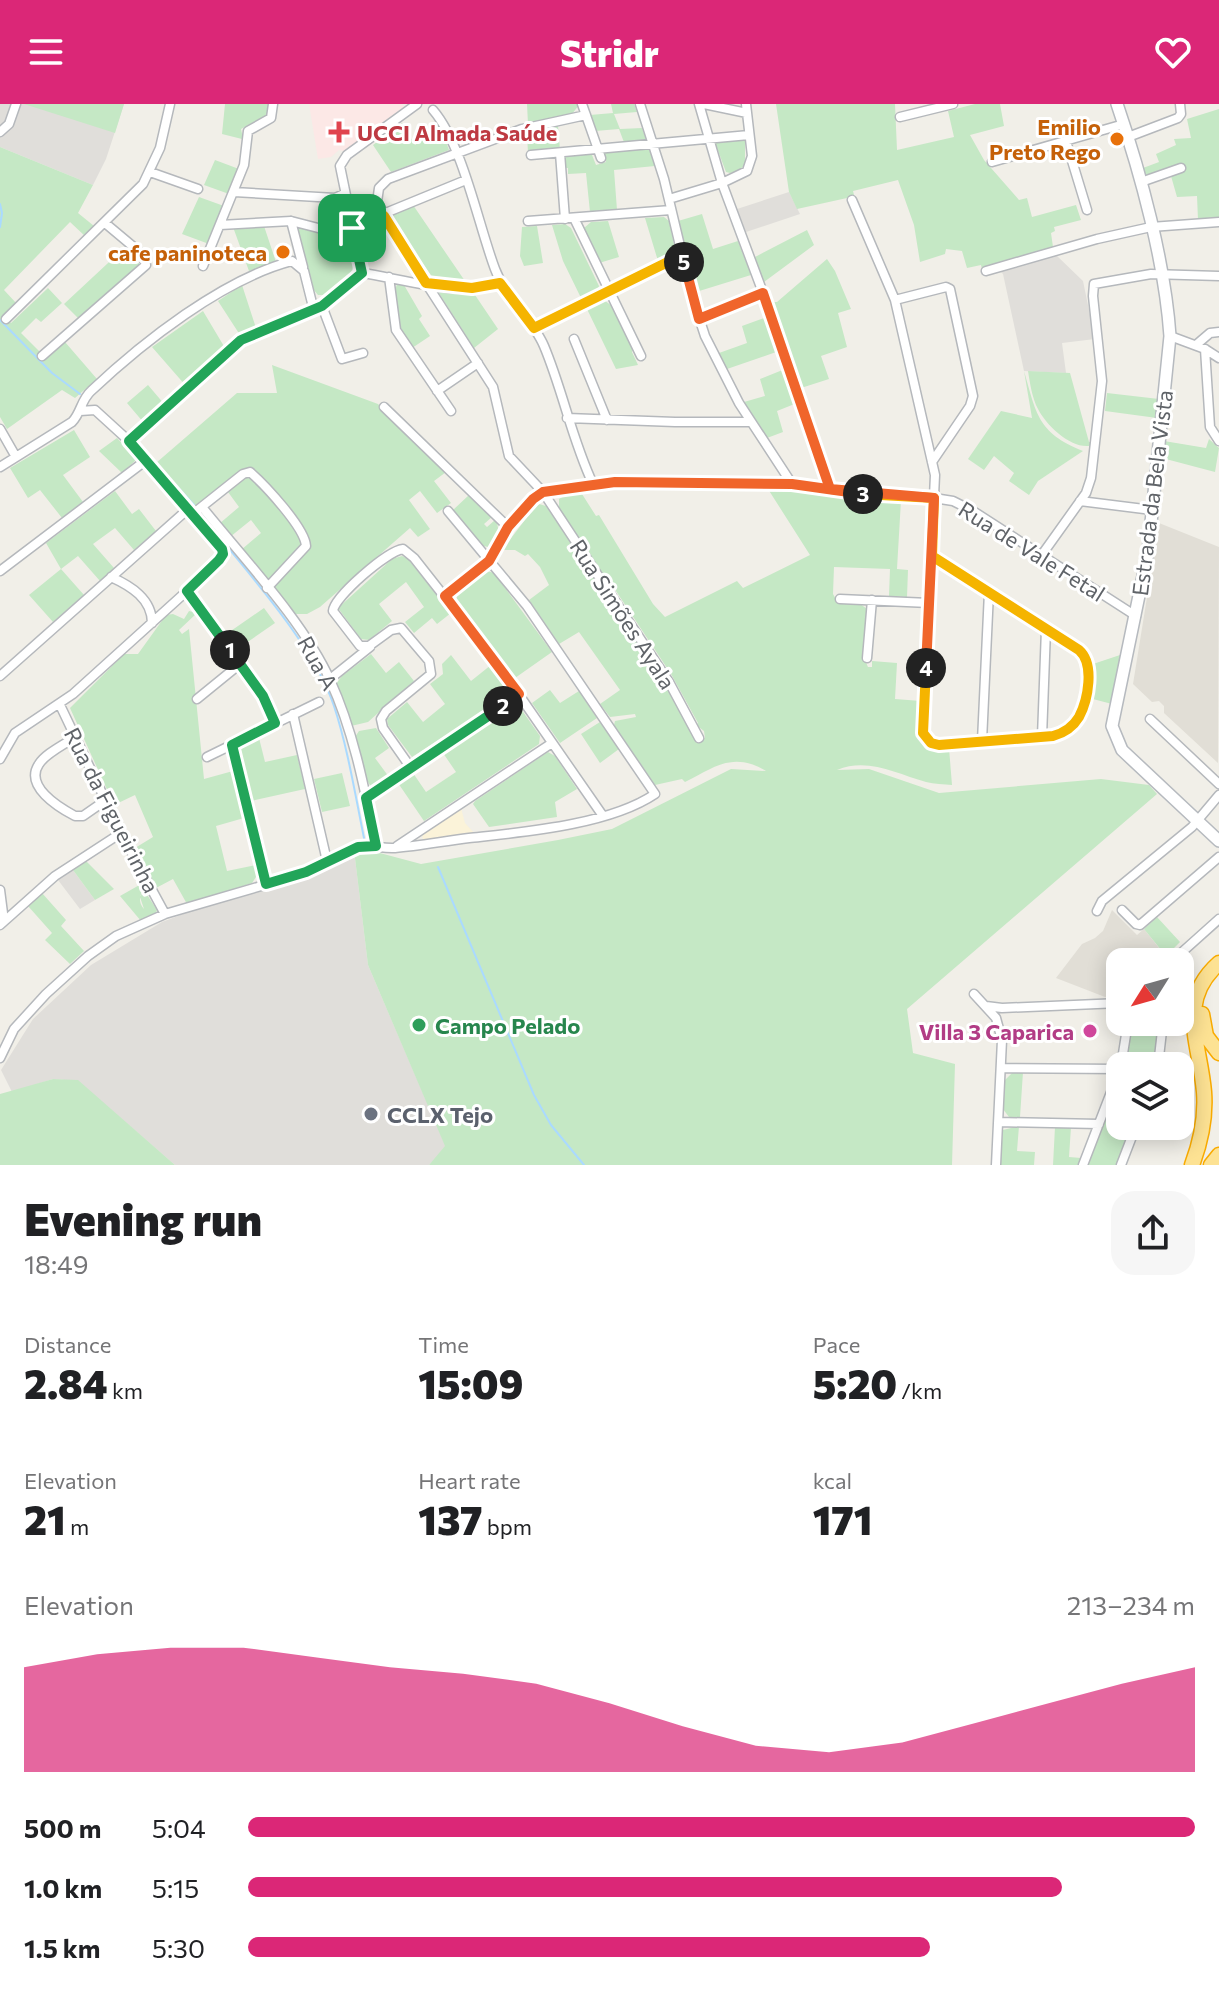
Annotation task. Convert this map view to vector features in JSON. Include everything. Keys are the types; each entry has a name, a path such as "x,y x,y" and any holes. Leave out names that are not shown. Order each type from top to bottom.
{"highway":[{"path":"1192,1165 1204,1114 1193,1012 1199,986 1219,963"},
{"path":"1219,976 1208,989 1201,1010 1206,1036 1219,1053"},
{"path":"1211,1165 1219,1155"}],"street":[{"path":"0,132 9,124 16,104"},
{"path":"6,319 137,191 150,172 160,148 170,104"},
{"path":"203,266 244,165 248,131 271,118 273,104"},
{"path":"362,273 340,173 343,160 417,104"},
{"path":"582,104 600,154"},
{"path":"640,104 669,199 699,319 728,383 792,484"},
{"path":"669,199 722,183 744,174 750,167 752,156 746,108 702,104 708,139 722,183 830,489"},
{"path":"900,117 953,104"},
{"name":"Estrada da Bela Vista","path":"1117,104 1141,182 1168,301 1170,336 1152,510 1136,616 1112,726 1113,736 1122,750 1219,841"},
{"path":"1128,137 1178,118 1181,114 1180,104"},
{"path":"433,110 446,128 500,283 544,345 567,418 593,484"},
{"path":"384,216 377,202 383,182 522,129 586,115"},
{"path":"992,162 1124,124"},
{"path":"531,155 600,154 653,144 749,135"},
{"path":"1066,141 1087,210"},
{"path":"560,153 570,218 641,356"},
{"path":"1141,182 1181,168"},
{"path":"150,172 198,189"},
{"path":"220,225 291,221 333,231 352,228 466,180"},
{"path":"234,192 335,198 344,194"},
{"path":"852,200 895,300 936,487 934,498 923,733 931,743 939,745 1042,737 1059,734 1076,721 1081,713 1089,670 1083,653 932,556"},
{"path":"528,221 671,210"},
{"name":"Rua Simões Ayala","path":"384,216 493,387 509,456 543,492 669,682 699,738"},
{"path":"291,221 304,271 342,359 363,353"},
{"path":"986,271 1151,227 1219,222"},
{"path":"42,356 146,265 142,254 105,223"},
{"path":"534,328 682,255"},
{"path":"0,467 72,422 88,393 148,342 240,280 292,261 304,271"},
{"path":"129,441 241,340 318,308 362,273 472,288 500,283"},
{"path":"1041,556 1080,501 1091,478 1102,381 1093,287 1098,282 1151,274 1219,276"},
{"path":"389,277 396,330 451,411"},
{"path":"895,300 946,287 950,289 973,396 970,406 932,462"},
{"path":"699,319 763,293"},
{"path":"1219,332 1210,333 1200,347 1210,427 1219,441"},
{"path":"1170,336 1219,358"},
{"path":"574,339 607,420"},
{"path":"437,391 478,363"},
{"path":"384,407 508,527"},
{"path":"0,759 15,733 60,705 187,591 223,554 129,441 95,410 80,411"},
{"path":"567,418 751,422"},
{"path":"0,429 16,457"},
{"path":"0,571 145,461"},
{"path":"0,676 188,511 202,507 243,474 250,472 288,514 304,536 306,546 267,588"},
{"name":"Rua de Vale Fetal","path":"543,492 615,482 792,484 953,501 1136,616"},
{"path":"445,596 489,561 508,527 543,492"},
{"path":"1080,501 1152,510"},
{"name":"Rua A","path":"202,507 310,643 330,679 348,731 376,846"},
{"path":"0,1058 19,1022 70,971 116,936 165,914 292,877 358,847 395,848 508,833 603,816 655,794 527,606 448,511"},
{"path":"374,644 360,646 335,616 333,607 337,599 388,554 403,549 409,552 445,596 519,694 603,816"},
{"path":"111,577 143,598 151,610 152,623"},
{"path":"187,591 263,696 275,723"},
{"path":"982,741 989,592"},
{"path":"840,599 929,603"},
{"path":"867,658 872,600"},
{"path":"330,679 391,630 401,628 432,667 427,679 386,711 381,719 383,728 411,768"},
{"path":"1042,737 1046,629"},
{"path":"197,699 240,664"},
{"path":"366,798 519,694"},
{"path":"207,757 319,702"},
{"name":"Rua da Figueirinha","path":"60,705 121,833 165,914"},
{"path":"293,714 327,861"},
{"path":"1150,719 1219,784"},
{"path":"75,737 40,762 34,776 36,786 75,816 83,816 106,800"},
{"path":"395,848 552,743"},
{"path":"232,745 266,884"},
{"path":"1097,911 1102,901 1198,821 1219,795"},
{"path":"2,923 55,876 121,833"},
{"path":"1122,910 1140,925 1219,857"},
{"path":"0,890 2,923"},
{"path":"1186,948 1219,919"},
{"path":"974,994 996,1018 1001,1033 996,1165"},
{"path":"985,1006 1106,1004"},
{"path":"1001,1068 1106,1068"},
{"path":"1083,1165 1106,1105"},
{"path":"998,1122 1099,1124"},
{"path":"1121,1165 1131,1140"}],"shaded area":[{"path":"0,104 124,104 106,159 93,185 0,147"},
{"name":"UCCI Almada Saúde","path":"309,104 402,104 404,107 372,130 369,127 363,133 365,136 344,151 339,150 331,157 318,159"},
{"path":"789,192 800,214 746,232 737,209"},
{"path":"1055,254 1083,281 1095,339 1062,343 1066,373 1024,371 1000,271"},
{"path":"1159,523 1219,547 1218,763 1164,713 1164,706 1159,701 1152,702 1133,684"},
{"path":"354,850 368,965 446,1147 429,1165 175,1165 78,1081 53,1079 12,1092 1,1070 33,1019 91,965 162,922"},
{"path":"73,870 95,900 80,909 58,880"},
{"path":"1112,910 1137,935 1144,929 1159,948 1106,948 1106,997 1056,978 1082,944 1103,931"}],"green space":[{"path":"24,104 124,104 115,133"},
{"path":"225,104 269,104 270,113 241,129 244,143 242,139 222,134"},
{"path":"527,104 579,105 572,114 528,124"},
{"path":"611,104 634,104 637,112 614,114 620,129 642,128 647,142 625,145 619,129 595,131 590,115 613,113"},
{"path":"776,104 895,104 897,150 954,137 948,111 975,104 1000,104 1004,126 970,135 984,160 1019,200 1027,198 1032,217 1076,205 1081,220 1054,227 1055,231 1051,233 1053,247 982,269 981,265 967,268 962,251 946,249 945,254 920,262 914,225 898,180 853,191 854,195 847,198 797,209 789,192"},
{"path":"1219,109 1219,218 1198,220 1197,196 1177,197 1171,176 1147,184 1143,168 1159,162 1156,154 1176,145 1174,139 1191,138 1187,119"},
{"path":"402,123 415,145 440,125 449,150 391,172 373,145"},
{"path":"558,126 560,150 528,153 527,133"},
{"path":"745,137 745,164 740,170 726,172 714,140"},
{"path":"648,146 655,166 614,170 617,210 590,212 586,173 568,174 568,168 563,168 562,154 594,151 592,155 596,165 606,162 602,150"},
{"path":"0,147 93,185 78,213 94,226 86,237 70,222 4,290 17,304 8,321 11,323 48,288 62,303 41,322 36,318 21,333 46,358 65,342 97,379 75,398 62,390 7,429 0,417"},
{"path":"215,160 239,169 229,194 204,185"},
{"path":"199,197 224,206 209,244 182,234"},
{"path":"413,205 467,284 433,278 389,216"},
{"path":"702,214 713,249 738,241 751,275 696,292 678,221"},
{"path":"664,217 669,221 675,249 658,261 645,218"},
{"path":"608,221 619,257 599,263 584,228 591,222"},
{"path":"296,224 327,233 333,256 353,253 351,273 325,295 318,295 313,289"},
{"path":"565,224 571,228 599,286 597,292 582,300 563,261 552,225"},
{"path":"264,226 276,262 249,271 233,227"},
{"path":"537,226 543,263 524,266 520,256 522,227"},
{"path":"807,230 814,245 764,282 755,257"},
{"path":"122,250 141,265 79,319 64,304"},
{"path":"827,259 851,309 838,313 847,347 821,356 829,379 801,388 772,302 777,302"},
{"path":"397,284 404,285 430,336 412,348 397,317 394,300"},
{"path":"242,285 256,328 240,335 218,301"},
{"path":"437,290 477,292 475,295 498,329 474,348"},
{"path":"604,300 612,306 638,365 616,369 586,307"},
{"path":"203,311 225,348 186,386 152,347"},
{"path":"767,317 779,351 727,369 719,353 747,343 742,326"},
{"path":"272,365 378,404 446,472 434,481 451,503 437,513 420,491 409,500 430,529 418,537 410,528 320,607 307,614 291,614 241,550 261,533 251,520 230,537 219,524 239,507 228,492 244,479 240,473 199,506 190,508 156,463 237,393 277,393"},
{"path":"785,369 797,403 777,411 783,432 767,438 744,402 765,396 760,379"},
{"path":"1024,371 1036,410 1047,429 1083,451 1038,481 1029,495 1009,481 1014,473 994,456 984,470 968,459 1001,411 1032,418"},
{"path":"1028,371 1070,373 1089,442 1092,442 1089,446 1067,439 1047,422 1034,400"},
{"path":"148,385 165,405 144,423 127,403"},
{"path":"1107,393 1159,399 1157,418 1105,411"},
{"path":"74,430 90,457 63,475 83,502 62,518 40,490 28,498 10,468"},
{"path":"117,438 137,459 122,473 99,451"},
{"path":"1209,439 1219,448 1215,472 1162,458 1164,441 1206,448"},
{"path":"776,486 901,500 897,569 908,570 907,597 889,596 890,569 834,567 833,594 838,603 859,603 867,609 863,656 868,667 872,667 872,661 897,663 895,699 921,701 921,738 930,747 949,748 952,785 926,782 871,766 849,766 837,770 869,769 939,793 1101,779 1149,785 1157,794 907,1009 913,1053 955,1064 952,1165 429,1165 445,1146 368,965 354,850 361,848 421,864 558,840 612,829 731,769 766,771 744,762 724,763 685,782 682,779 655,785 614,725 615,721 636,717 635,714 610,717 600,704 620,690 579,632 559,644 529,600 549,585 540,567 528,554 525,556 515,550 502,550 534,508 539,504 546,506 665,683 694,738 699,740 705,738 704,731 696,725 698,723 671,674 559,511 559,499 567,494 582,494 596,516 599,515 653,604 665,617 737,581 743,588 810,555 768,489"},
{"path":"115,491 132,514 139,509 156,531 134,550 115,528 93,544 114,568 100,581 78,556 61,569 46,543"},
{"path":"469,495 492,517 484,524 487,527 495,520 497,524 497,535 488,547 480,545 453,510"},
{"path":"402,556 408,559 451,613 437,624 432,618 414,633 405,622 424,607 406,582 379,604 392,621 369,640 361,639 338,608 392,559"},
{"path":"61,569 84,595 53,622 29,595"},
{"path":"487,571 494,573 552,652 515,678 456,600 458,593"},
{"path":"264,608 275,623 236,650 225,635"},
{"path":"189,611 197,613 179,630 182,634 189,629 204,779 233,771 244,818 216,826 227,871 256,865 258,874 252,883 187,904 173,879 156,888 135,848 153,837 135,795 114,805 70,708 124,654 138,654 166,615 173,614 184,619"},
{"path":"371,654 386,673 399,662 414,681 368,722 351,726 336,684"},
{"path":"1123,654 1112,704 1089,698 1093,664"},
{"path":"451,655 471,681 491,665 508,693 412,757 388,725 387,719 407,702 423,722 445,704 430,684 443,674 442,664"},
{"path":"550,690 560,703 579,691 597,718 560,743 532,703"},
{"path":"513,706 521,709 540,736 539,744 424,821 398,783 413,773 426,792 456,772 443,753"},
{"path":"600,722 619,749 600,763 581,734"},
{"path":"376,728 389,748 375,758 389,777 371,787 365,777 355,737 359,731"},
{"path":"259,738 265,762 297,755 305,789 251,801 239,749"},
{"path":"548,752 555,756 577,789 555,802 557,817 489,827 473,804 475,801"},
{"path":"342,773 350,806 322,812 314,779"},
{"path":"86,861 114,889 95,900 73,870"},
{"path":"143,883 140,896 144,890 157,910 155,915 141,921 120,896"},
{"path":"42,893 66,920 61,926 84,951 70,964 45,940 52,933 28,906"},
{"path":"1157,917 1180,942 1174,948 1159,948 1144,929"},
{"path":"1130,1036 1159,1036 1157,1052 1127,1052"},
{"path":"1023,1072 1020,1117 1009,1117 1003,1109 1005,1080 1012,1073"},
{"path":"53,1079 78,1080 175,1165 0,1165 0,1094"},
{"path":"1106,1116 1106,1140 1127,1140 1116,1165 1086,1165"},
{"path":"1019,1126 1017,1151 1035,1152 1034,1165 1000,1165 1003,1130"},
{"path":"1055,1127 1071,1127 1069,1157 1081,1158 1078,1165 1053,1165"}],"sand":[{"path":"461,808 465,823 475,834 423,841 422,833"}],"waterway":[{"path":"0,204 0,227"},
{"path":"0,320 52,373 80,394"},
{"path":"137,443 155,463"},
{"path":"160,468 194,505"},
{"path":"200,513 275,606 324,681 343,739 364,838"},
{"path":"438,867 534,1095 551,1125 584,1165"}],"place":[{"name":"UCCI Almada Saúde","path":"339,132"},
{"name":"Emilio Preto Rego","path":"1117,139"},
{"name":"cafe paninoteca","path":"283,252"},
{"name":"Campo Pelado","path":"419,1025"},
{"name":"Villa 3 Caparica","path":"1090,1031"},
{"name":"CCLX Tejo","path":"371,1114"}],"route":[{"path":"352,228 362,273 314,311 241,340 129,441 222,549 219,560 187,591 263,696 275,723 232,745 266,884 306,872 358,847 376,846 366,798 519,694 445,596 489,561 508,527 533,499 550,490 615,482 792,484 843,492 858,493 934,498 932,556 1086,657 1089,673 1081,713 1076,721 1064,732 1053,736 939,745 934,745 925,737 934,498 830,489 763,293 699,319 682,255 534,328 500,283 472,288 426,283 384,216 352,228"}]}
